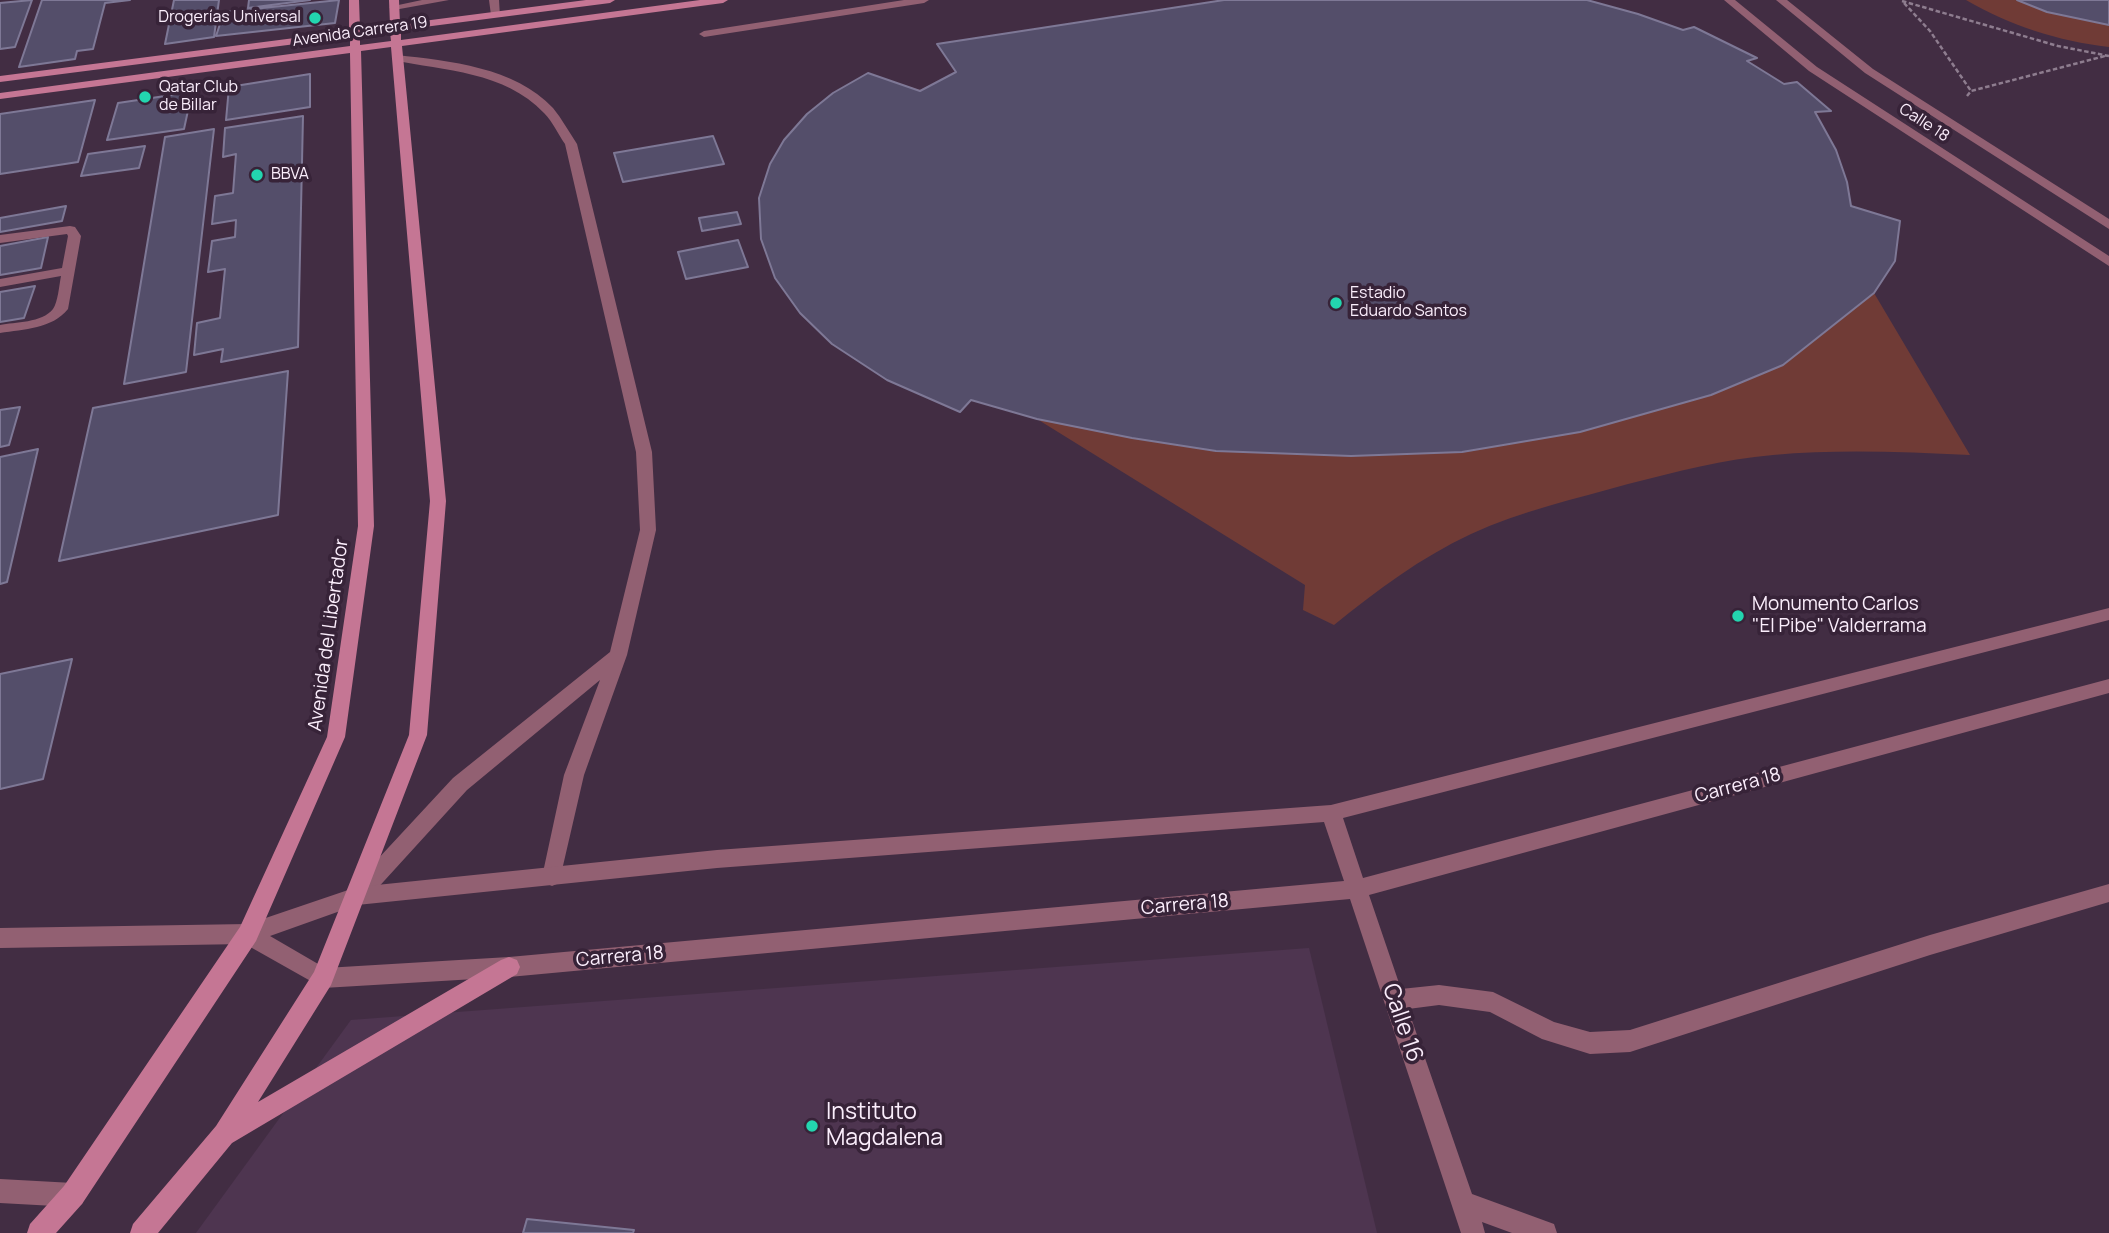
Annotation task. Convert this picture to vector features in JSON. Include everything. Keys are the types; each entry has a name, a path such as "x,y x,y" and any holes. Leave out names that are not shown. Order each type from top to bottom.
{"main road":[{"name":"Avenida del Libertador","path":"38,1233 73,1195 248,934 337,737 366,526 354,0"},
{"name":"Avenida Carrera 19","path":"396,43 496,15 610,0"},
{"name":"Avenida Carrera 19","path":"0,79 353,41 396,43 723,0"},
{"path":"142,1233 224,1134 323,978 418,735 438,500 394,4"},
{"name":"Avenida Carrera 19","path":"0,96 353,41"},
{"path":"224,1134 509,967"}],"street":[{"path":"394,4 444,0"},
{"path":"494,0 496,15"},
{"path":"704,34 923,0"},
{"name":"Calle 18","path":"1729,0 1812,69 2109,262"},
{"name":"Calle 18","path":"1781,0 1869,71 2109,225"},
{"path":"396,43 469,67 517,88 547,109 571,144 644,452 649,530 618,655 574,775 552,877"},
{"path":"0,239 70,230 75,236 61,309 54,317 0,329"},
{"path":"0,284 69,271"},
{"path":"0,938 248,934 357,896 717,859 1331,813 2109,614"},
{"path":"357,896 460,784 618,655"},
{"name":"Carrera 18","path":"323,978 509,967 1356,889 2109,685"},
{"name":"Calle 16","path":"1331,813 1473,1233"},
{"path":"1394,1000 1439,995 1493,1002 1550,1031 1590,1043 1630,1041 1930,945 2109,893"},
{"path":"248,934 323,978"},
{"path":"0,1191 73,1195"},
{"path":"1464,1203 1545,1233"}],"path":[{"path":"1902,0 1930,31 1971,91"},
{"path":"1902,0 2058,46 2108,55"},
{"path":"1945,120 1971,91 2108,55"}],"shaded area":[{"name":"Estadio Eduardo Santos","path":"1224,0 1587,0 1683,30 1694,27 1757,58 1748,61 1784,84 1797,82 1831,111 1816,113 1836,150 1851,206 1900,221 1895,261 1874,293 1970,455 1847,452 1773,455 1718,463 1628,484 1529,512 1471,534 1400,575 1334,625 1303,610 1305,585 1037,419 971,400 960,412 887,380 775,278 761,239 759,198 807,114 833,93 868,73 920,90 956,72 937,44"},
{"path":"1966,0 2109,0 2109,47 2071,41 2035,31"},
{"name":"Instituto Magdalena","path":"1309,948 1377,1233 196,1233 351,1020"}],"building":[{"path":"32,0 15,47 0,49 0,3"},
{"path":"42,0 130,0 105,3 93,49 77,51 75,59 19,67"},
{"path":"174,0 219,0 214,37 165,44"},
{"path":"249,0 310,0 248,8"},
{"path":"339,0 335,23 216,36 224,12"},
{"name":"Estadio Eduardo Santos","path":"1224,0 1587,0 1683,30 1694,27 1757,58 1747,61 1784,84 1797,82 1831,111 1815,112 1836,150 1847,182 1851,206 1900,221 1895,261 1874,293 1783,365 1711,395 1580,432 1462,452 1351,456 1216,451 1037,419 971,400 960,412 887,380 832,344 800,313 775,278 761,239 759,198 770,164 784,140 807,114 833,93 868,73 920,91 956,72 937,44"},
{"path":"2017,0 2109,0 2109,25 2047,12"},
{"path":"310,74 310,107 226,120 229,87"},
{"path":"192,92 184,129 107,140 118,103"},
{"path":"95,100 78,162 0,174 0,114"},
{"path":"303,116 298,347 221,362 223,349 194,355 197,323 220,318 225,269 208,272 212,241 235,237 236,220 212,224 215,196 233,193 236,154 223,157 225,128"},
{"path":"214,129 186,372 124,384 165,137"},
{"path":"713,136 724,164 623,182 614,153"},
{"path":"145,146 139,168 81,176 88,154"},
{"path":"66,206 62,221 0,232 0,218"},
{"path":"737,212 741,224 702,231 699,218"},
{"path":"48,237 41,268 0,275 0,246"},
{"path":"738,240 748,267 686,279 678,252"},
{"path":"35,286 24,318 0,322 0,292"},
{"path":"288,371 278,515 59,561 93,408"},
{"path":"20,407 9,445 0,447 0,410"},
{"path":"38,449 7,582 0,584 0,457"},
{"path":"72,659 43,779 0,789 0,674"},
{"path":"527,1219 634,1230 633,1233 523,1233"}],"place":[{"name":"Drogerías Universal","path":"315,18"},
{"name":"Qatar Club de Billar","path":"145,97"},
{"name":"BBVA","path":"257,175"},
{"name":"Estadio Eduardo Santos","path":"1336,303"},
{"name":"Monumento Carlos \"El Pibe\" Valderrama","path":"1738,616"},
{"name":"Instituto Magdalena","path":"812,1126"}]}
